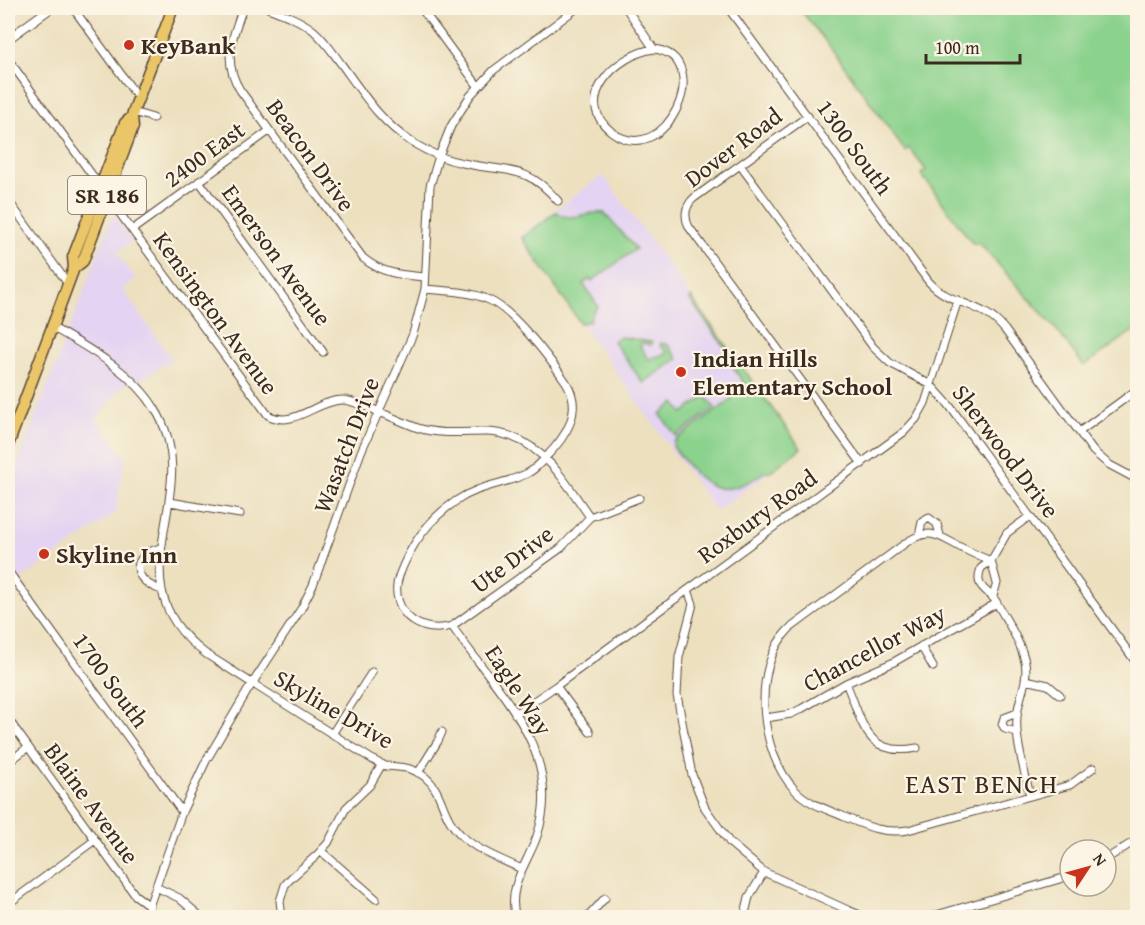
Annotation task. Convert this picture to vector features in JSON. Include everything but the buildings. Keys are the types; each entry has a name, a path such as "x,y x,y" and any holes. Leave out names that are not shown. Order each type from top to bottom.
{"main road":[{"name":"SR 186","path":"74,268 83,261 133,127 133,115 173,8"},
{"name":"SR 186","path":"8,445 74,268 73,257 125,123 133,115"}],"street":[{"path":"8,39 51,8"},
{"path":"73,8 139,99"},
{"name":"Beacon Drive","path":"243,8 230,45 230,66 236,85 363,258 388,273 425,277"},
{"path":"268,8 299,21 313,31 330,48 371,106 384,120 413,143 439,156 463,163 517,172 540,184 558,201"},
{"path":"421,8 478,86"},
{"name":"Wasatch Drive","path":"145,918 182,812 212,750 301,609 313,585 346,491 377,413 413,334 425,289 432,179 439,156 457,115 478,86 505,60 577,8"},
{"path":"626,8 654,49 668,53 675,60 681,70 683,82 679,105 667,124 652,136 640,139 618,136 607,127 600,115 597,101 600,87 607,74 623,60 640,52 654,49"},
{"name":"1300 South","path":"728,8 928,282 942,294 980,308 999,323 1100,458 1116,470 1137,480"},
{"path":"8,59 100,186"},
{"path":"133,115 153,118"},
{"name":"Dover Road","path":"808,116 691,200 686,213 689,228 862,464"},
{"name":"2400 East","path":"132,230 269,130"},
{"name":"Sherwood Drive","path":"740,165 873,347 890,363 931,385 949,405 1137,665"},
{"name":"Emerson Avenue","path":"199,181 323,352"},
{"name":"Kensington Avenue","path":"107,196 268,415 280,420 288,419 333,401 345,400 432,431 490,432 512,436 527,442 546,458 590,517"},
{"path":"8,200 68,284"},
{"path":"425,289 474,295 488,299 502,307 566,382 573,398 572,420 559,445 546,458 533,470 523,475 484,487 455,502 428,526 409,553 397,586 398,600 402,610 424,627 438,629 452,626"},
{"name":"Roxbury Road","path":"515,714 862,464 908,428 922,408 931,385 958,300"},
{"name":"Skyline Drive","path":"52,327 126,376 145,394 165,428 172,455 173,477 159,574 162,590 174,620 192,642 252,684 382,764 405,766 418,772"},
{"path":"1079,432 1137,389"},
{"path":"590,517 639,498"},
{"path":"170,502 240,514"},
{"path":"1030,516 1007,533 991,561 981,568 979,578 982,588 995,600 1026,663 1026,680 1017,713 1017,732 1030,796"},
{"name":"Ute Drive","path":"452,626 561,548 590,517"},
{"path":"919,536 922,522 929,518 937,524 940,535"},
{"path":"991,561 940,535 930,533 919,536 907,542 783,634 773,652 764,694 769,739 783,775 794,789 817,805 875,830 889,832 908,830 1074,783 1093,768"},
{"path":"161,548 145,554 138,568 144,583 162,590"},
{"path":"991,561 997,583 995,600"},
{"name":"1700 South","path":"8,571 182,812"},
{"path":"688,590 693,603 678,657 677,683 679,708 692,775 705,808 720,831 740,853 764,872 863,917"},
{"name":"Chancellor Way","path":"766,718 796,712 846,683 887,666 995,600"},
{"name":"Eagle Way","path":"452,626 528,733 538,754 544,788 543,809 540,828 513,896 516,918"},
{"path":"921,646 933,667"},
{"path":"332,734 372,672"},
{"path":"1026,680 1044,683 1060,695"},
{"path":"846,683 864,728 874,742 890,750 906,751 917,748"},
{"path":"556,686 590,732"},
{"path":"1017,713 1004,718 1002,724 1005,729 1017,732"},
{"name":"Blaine Avenue","path":"8,719 136,896 150,906"},
{"path":"442,732 418,772 435,788 448,818 461,836 480,850 522,869"},
{"path":"8,762 28,747"},
{"path":"282,918 280,901 285,885 321,851 334,833 346,808 370,785 382,764"},
{"path":"1118,851 1137,838"},
{"path":"8,904 95,840"},
{"path":"321,851 376,899"},
{"path":"744,918 749,897 764,872"},
{"path":"926,918 1058,880"},
{"name":"Blaine Avenue","path":"156,887 178,898 202,918"},
{"path":"587,918 605,898"}],"shaded area":[{"name":"Indian Hills Elementary School","path":"603,175 802,449 716,511 519,237"},
{"path":"113,215 132,240 117,253 136,279 122,289 172,359 139,381 125,383 96,419 125,458 116,512 8,588 8,489"}],"green space":[{"path":"799,8 1137,8 1137,328 1084,366 1056,329 980,244 973,244 921,174 926,170 909,148 905,151 831,48"},
{"path":"556,212 568,217 604,213 636,249 592,281 590,279 583,284 598,306 591,315 590,321 580,323 522,238"},
{"path":"691,297 801,448 768,473 766,471 736,487 713,486 703,481 673,446 674,441 732,399 731,397 743,388 744,383 734,369 735,361 690,300"},
{"path":"621,337 652,342 651,345 642,343 640,346 648,359 666,354 660,346 661,343 668,345 678,359 643,383 613,341"},
{"path":"706,396 715,408 676,436 660,414 675,403 683,413"}],"place":[{"name":"KeyBank","path":"129,45"},
{"name":"Indian Hills Elementary School","path":"681,372"},
{"name":"Skyline Inn","path":"44,554"}],"district":[{"name":"EAST BENCH","path":"982,783"}]}
